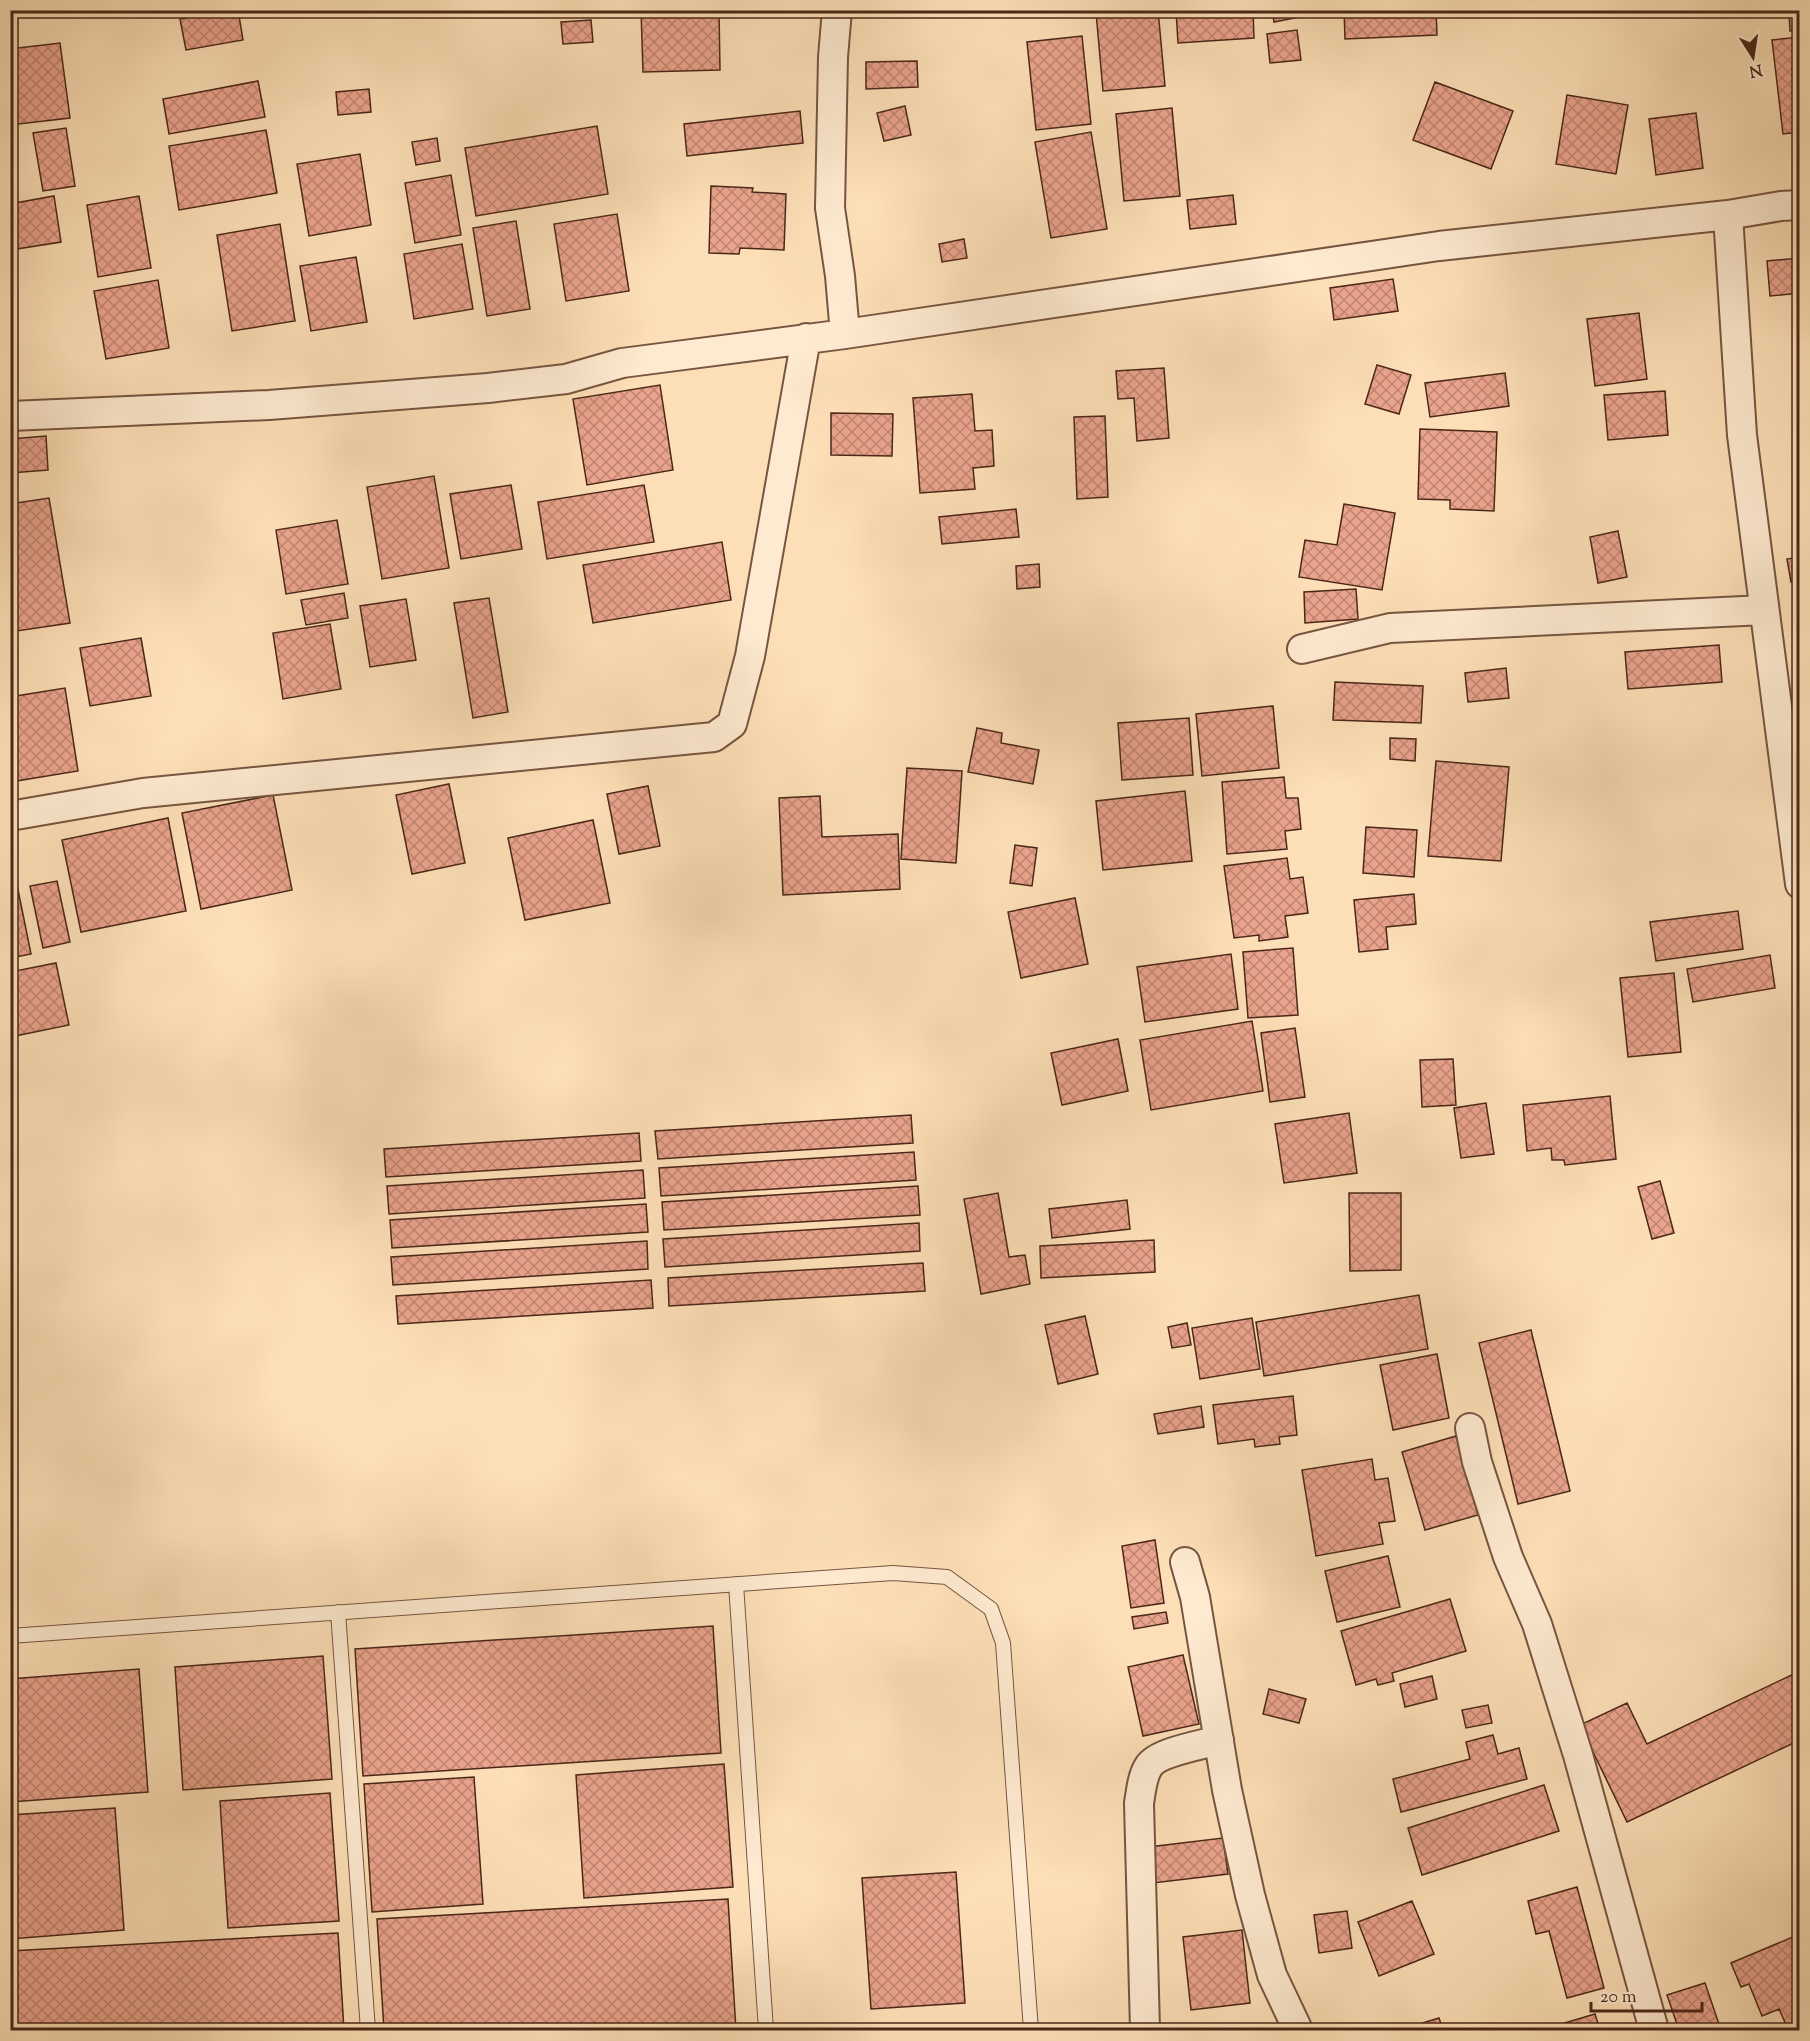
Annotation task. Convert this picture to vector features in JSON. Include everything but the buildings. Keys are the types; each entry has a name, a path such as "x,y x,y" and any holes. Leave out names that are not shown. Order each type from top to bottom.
{"street":[{"path":"837,10 833,57 830,208 840,276 845,334"},
{"path":"10,416 269,405 488,388 566,379 621,363 845,334 1439,246 1728,215 1800,205"},
{"path":"1728,215 1742,435 1800,884"},
{"path":"10,816 143,793 644,745 714,737 722,733 732,724 750,656 806,338"},
{"path":"1302,650 1390,628 1764,610"},
{"path":"1470,1428 1477,1462 1508,1557 1537,1624 1578,1755 1654,2031"},
{"path":"1185,1562 1197,1606 1227,1790 1250,1895 1272,1975 1298,2031"},
{"path":"1144,2031 1139,1803 1143,1784 1149,1765 1164,1755 1220,1740"}],"lane":[{"path":"10,1636 893,1573 947,1577 991,1609 1003,1643 1031,2031"},
{"path":"736,1584 766,2031"},
{"path":"338,1612 368,2031"}]}
